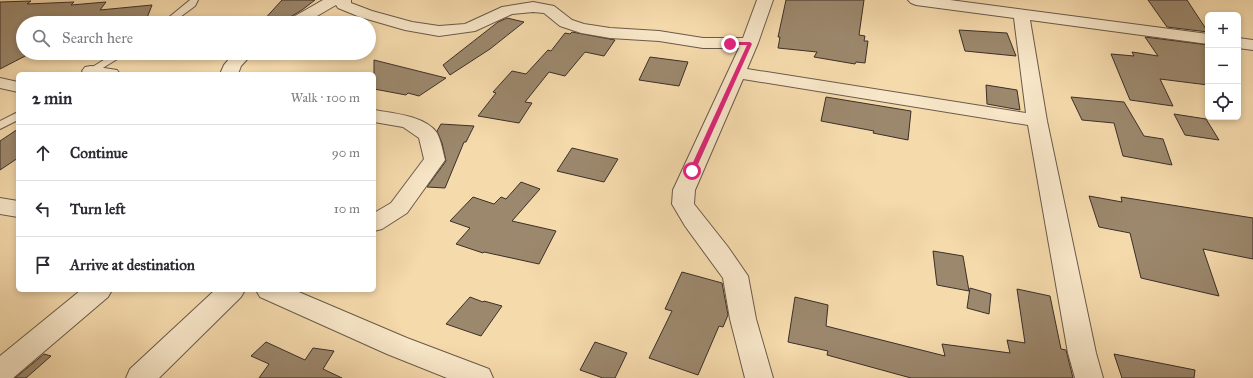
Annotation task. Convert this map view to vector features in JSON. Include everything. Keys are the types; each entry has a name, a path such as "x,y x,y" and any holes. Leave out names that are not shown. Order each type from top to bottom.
{"street":[{"path":"306,16 334,0"},
{"path":"343,0 343,5 373,16"},
{"path":"759,378 743,319 735,276 693,220 683,204 684,190 750,44 765,0"},
{"path":"916,0 1205,39"},
{"path":"376,17 411,27 456,30 469,28 507,10 533,7 549,9 566,22 581,28 610,33 659,36 703,43 750,44"},
{"path":"1020,13 1038,121 1082,353 1089,378"},
{"path":"1241,43 1253,45"},
{"path":"229,72 233,64 237,60"},
{"path":"736,73 1038,121"},
{"path":"0,83 16,87"},
{"path":"376,116 409,122 428,135 435,160 399,208 376,222"},
{"path":"0,206 16,209"},
{"path":"0,372 97,292"},
{"path":"140,378 230,292"},
{"path":"274,292 397,346 479,378"}],"lane":[{"path":"176,16 192,4 194,0"},
{"path":"91,72 110,60"},
{"path":"0,126 16,116"}],"building":[{"path":"282,0 315,0 292,16 267,16"},
{"path":"786,0 864,0 859,35 865,36 864,41 868,41 865,63 856,62 855,64 814,57 817,52 778,48 780,37 778,37"},
{"path":"1148,0 1187,0 1205,27 1205,32 1167,27"},
{"path":"31,1 27,4 74,2 71,5 106,2 100,10 152,5 148,16 16,16 16,60 17,60 0,69 0,2"},
{"path":"507,18 524,22 490,49 450,75 443,65 498,22"},
{"path":"959,30 1007,33 1016,56 965,51"},
{"path":"572,32 615,40 604,56 585,52 565,76 549,72 525,102 532,103 519,123 478,116 496,93 493,92 512,71 526,74 548,50 551,51 565,33 570,34"},
{"path":"1145,37 1205,45 1205,85 1160,79 1173,106 1130,100 1111,54 1134,56 1132,52 1158,56"},
{"path":"650,57 688,62 679,86 639,80"},
{"path":"374,60 446,78 419,96 408,93 406,95 376,89 376,72 374,72"},
{"path":"986,85 1017,90 1020,110 987,104"},
{"path":"826,97 911,111 908,140 873,133 874,131 821,121"},
{"path":"1071,97 1124,102 1144,136 1163,139 1172,165 1123,156 1114,123 1082,120"},
{"path":"1174,114 1205,119 1219,140 1185,135"},
{"path":"441,124 474,126 466,142 464,142 445,188 427,187 446,161 442,143 437,131"},
{"path":"16,130 16,159 0,170 0,141"},
{"path":"572,148 618,159 604,182 557,171"},
{"path":"521,182 540,189 512,221 556,231 539,264 483,253 456,244 470,228 450,221 473,197 494,204 501,197 506,199"},
{"path":"1089,196 1122,202 1121,197 1253,218 1253,259 1203,249 1219,296 1141,278 1130,233 1099,227"},
{"path":"933,251 963,256 969,291 937,285"},
{"path":"682,272 722,283 728,315 723,327 719,326 698,375 649,358 672,311 665,309"},
{"path":"970,288 991,294 989,314 967,308"},
{"path":"1017,289 1050,296 1061,349 1066,350 1073,378 911,378 827,355 828,351 788,342 795,297 828,305 826,326 945,356 942,344 1010,353 1007,340 1025,343"},
{"path":"470,297 483,302 502,306 481,336 446,324"},
{"path":"266,342 305,360 313,348 334,351 323,369 342,378 259,378 269,364 251,356"},
{"path":"595,342 627,353 615,378 603,378 580,370"},
{"path":"44,354 51,356 26,378 15,378"},
{"path":"1114,354 1195,370 1194,378 1122,378"}],"route":[{"path":"692,171 750,44 730,44"}]}
